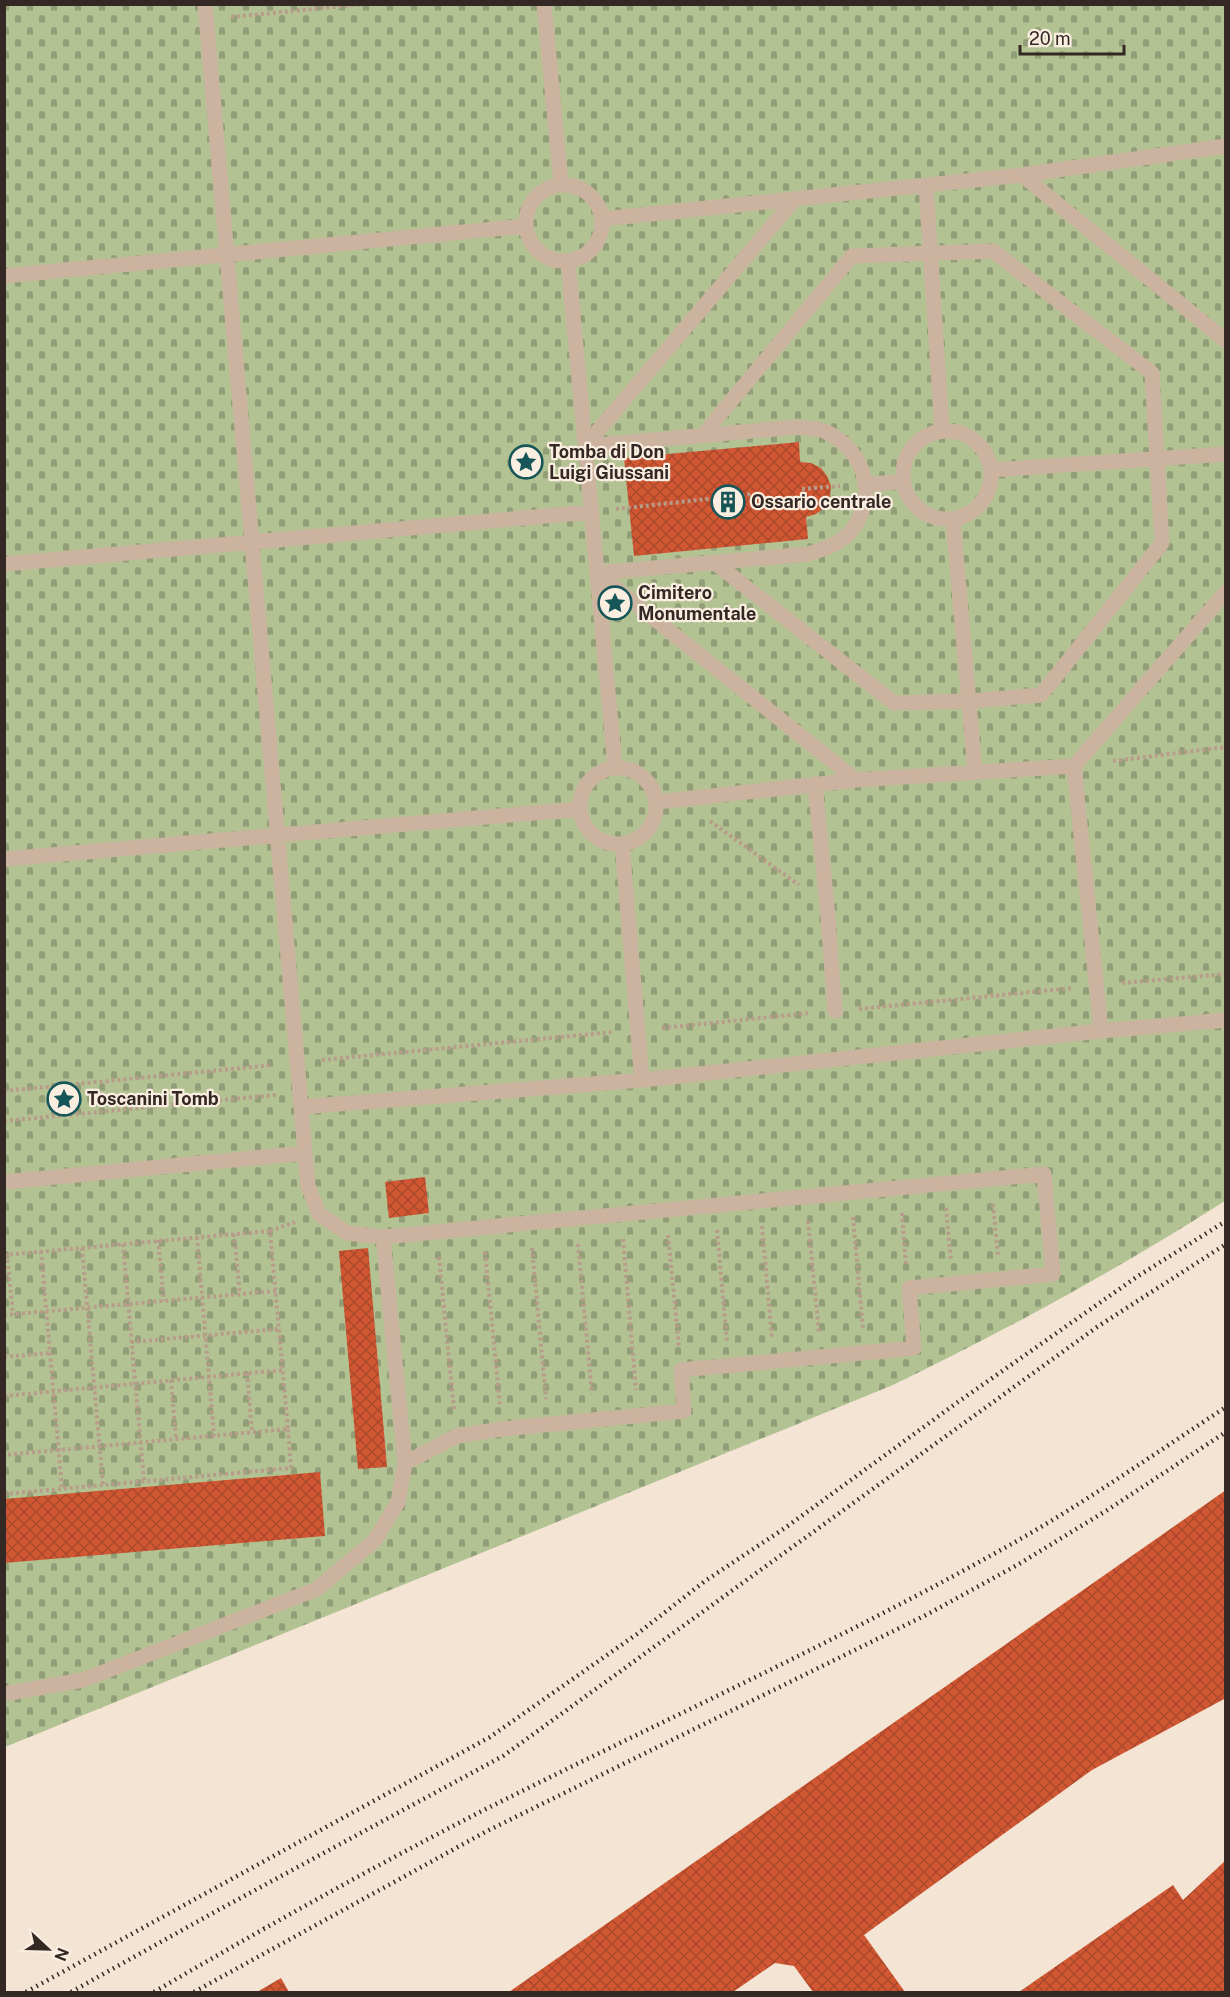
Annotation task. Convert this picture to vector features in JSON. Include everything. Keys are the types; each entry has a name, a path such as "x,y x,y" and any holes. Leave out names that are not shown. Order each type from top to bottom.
{"lane":[{"path":"544,4 561,184"},
{"path":"206,12 308,1186 319,1214 347,1233 383,1237 1044,1174 1053,1274 909,1288 914,1347 681,1370 684,1411 502,1429 457,1436 405,1462"},
{"path":"603,219 1022,175 1226,147"},
{"path":"1022,175 1226,341"},
{"path":"561,184 573,184 584,189 600,207 603,219 602,231 590,252 568,261 544,256 529,238 526,226 529,208 539,193 561,184"},
{"path":"926,184 942,431"},
{"path":"585,446 795,199"},
{"path":"4,276 526,226"},
{"path":"702,435 852,256 993,251 1152,373 1162,543 1041,695 969,701 894,703 714,562"},
{"path":"568,261 615,767"},
{"path":"585,446 797,427 822,430 844,442 859,461 866,485 863,510 851,531 832,547 808,554 597,573"},
{"path":"942,431 969,436 980,445 991,470 991,484 978,508 966,516 952,519 939,519 915,506 907,494 903,481 904,467 917,443 928,435 942,431"},
{"path":"991,470 1226,454"},
{"path":"866,485 903,481"},
{"path":"4,564 591,512"},
{"path":"952,519 975,772"},
{"path":"597,573 856,780"},
{"path":"657,802 856,780 1074,766 1226,592"},
{"path":"1074,766 1101,1030"},
{"path":"615,767 638,772 648,780 657,802 656,814 651,826 643,835 622,844 604,841 589,831 580,809 580,797 593,776 615,767"},
{"path":"815,784 835,1011"},
{"path":"4,859 580,809"},
{"path":"622,844 642,1080"},
{"path":"301,1100 642,1080 1101,1030 1226,1020"},
{"path":"4,1182 305,1153"},
{"path":"4,1694 83,1680 317,1589 375,1540 398,1502 405,1462 383,1237"}],"path":[{"path":"206,12 365,4"},
{"path":"802,489 831,486"},
{"path":"629,507 753,494"},
{"path":"1074,766 1226,747"},
{"path":"681,800 827,906"},
{"path":"4,1121 301,1100"},
{"path":"990,1179 1000,1279"},
{"path":"944,1184 953,1283"},
{"path":"899,1188 909,1288"},
{"path":"850,1193 865,1352"},
{"path":"806,1197 821,1356"},
{"path":"759,1201 774,1361"},
{"path":"714,1206 729,1365"},
{"path":"666,1210 681,1370"},
{"path":"620,1215 639,1415"},
{"path":"575,1219 594,1420"},
{"path":"530,1223 549,1424"},
{"path":"483,1228 502,1429"},
{"path":"4,1494 291,1468 270,1230 6,1254 13,1315"},
{"path":"437,1232 457,1436"},
{"path":"234,1234 240,1294"},
{"path":"197,1237 214,1436"},
{"path":"158,1240 164,1301"},
{"path":"123,1244 144,1482"},
{"path":"82,1248 103,1485"},
{"path":"41,1251 62,1489"},
{"path":"4,1315 276,1291"},
{"path":"131,1342 279,1329"},
{"path":"4,1357 50,1353"},
{"path":"4,1396 283,1370"},
{"path":"247,1373 252,1432"},
{"path":"171,1380 176,1439"},
{"path":"4,1455 288,1429"}],"green space":[{"name":"Cimitero Monumentale","path":"5,5 1225,5 1225,1201 1062,1298 893,1385 5,1747"}],"building":[{"name":"Ossario centrale","path":"799,442 800,462 811,463 821,468 831,486 830,497 825,507 816,514 806,517 808,539 634,556 624,458"},
{"path":"425,1177 429,1213 389,1218 385,1182"},
{"path":"368,1248 387,1467 358,1469 339,1251"},
{"path":"320,1472 325,1536 4,1563 4,1499"},
{"path":"1226,1490 1226,1698 1092,1770 864,1935 905,1992 813,1992 794,1966 775,1963 733,1992 509,1992"},
{"path":"1226,1860 1226,1992 1019,1992 1173,1885 1183,1900"},
{"path":"281,1978 289,1992 257,1992"}],"railway":[{"path":"26,1992 490,1737 637,1634 705,1581 785,1528 958,1402 1138,1276 1226,1221"},
{"path":"71,1992 503,1756 1097,1327 1226,1244"},
{"path":"154,1992 317,1899 482,1811 813,1649 1008,1546 1064,1513 1226,1407"},
{"path":"194,1992 487,1831 928,1614 1019,1564 1109,1509 1226,1432"}],"place":[{"name":"Tomba di Don Luigi Giussani","path":"526,462"},
{"name":"Ossario centrale","path":"728,502"},
{"name":"Cimitero Monumentale","path":"615,603"},
{"name":"Toscanini Tomb","path":"64,1099"}]}
